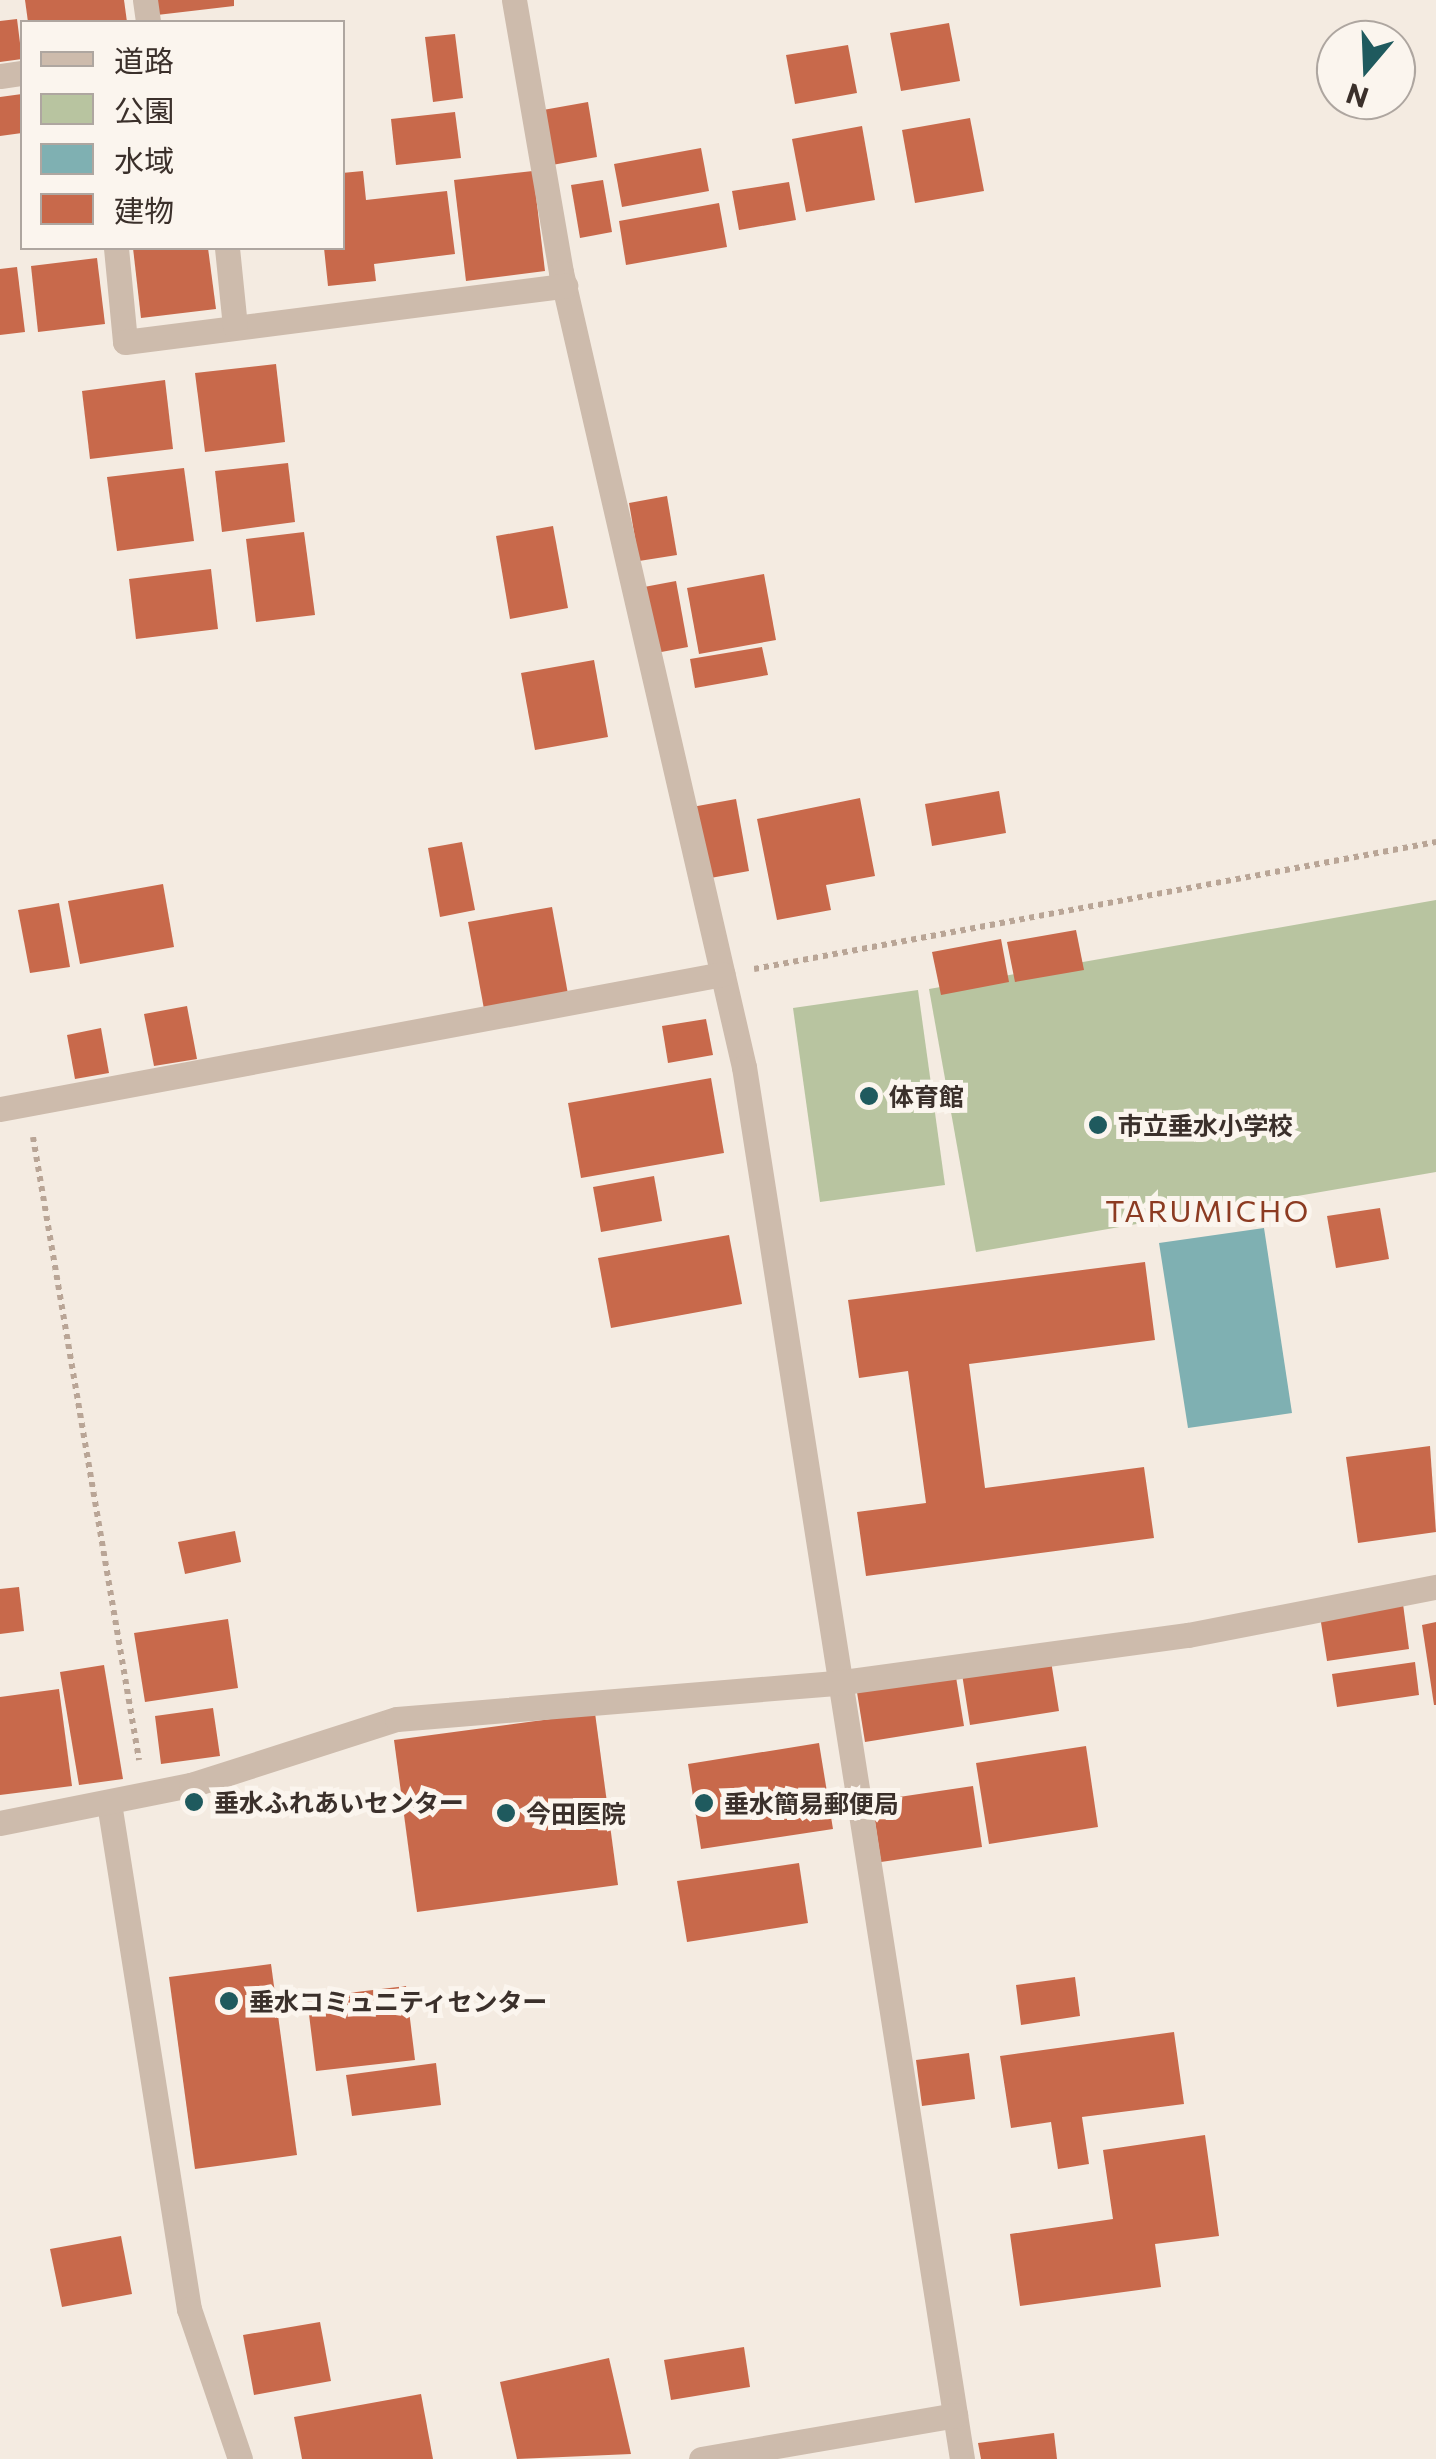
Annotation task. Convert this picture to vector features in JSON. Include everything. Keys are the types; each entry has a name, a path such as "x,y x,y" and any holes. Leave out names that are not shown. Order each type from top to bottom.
{"street":[{"path":"514,0 565,286 723,974 962,2459"},
{"path":"116,250 126,342 565,286"},
{"path":"227,250 235,327"},
{"path":"0,1109 723,974"},
{"path":"0,1823 145,1796 397,1720 836,1683 1188,1635 1436,1587"},
{"path":"109,1804 189,2308 240,2459"},
{"path":"702,2459 954,2415"}],"path":[{"path":"723,974 1436,842"},
{"path":"28,1104 145,1796"}],"green space":[{"path":"1436,900 1436,1172 976,1252 929,989"},
{"name":"体育館","path":"918,990 945,1185 820,1202 793,1008"}],"water":[{"path":"1264,1228 1292,1413 1188,1428 1159,1243"}],"building":[{"path":"25,0 124,0 127,20 28,20"},
{"path":"155,0 234,0 234,6 157,15"},
{"path":"17,19 20,59 0,62 0,21"},
{"path":"949,23 960,81 901,91 890,33"},
{"path":"455,34 463,98 433,102 425,37"},
{"path":"848,45 857,93 795,104 786,55"},
{"path":"20,94 20,133 0,136 0,97"},
{"path":"588,102 597,157 552,165 543,110"},
{"path":"455,112 461,158 396,165 391,119"},
{"path":"970,118 984,191 915,203 902,130"},
{"path":"862,126 875,200 806,212 792,139"},
{"path":"701,148 709,191 622,207 614,164"},
{"path":"363,171 366,200 447,191 455,254 374,264 376,281 328,286 324,250 345,250 345,173"},
{"path":"533,171 545,271 466,281 454,180"},
{"path":"603,180 612,232 580,238 571,185"},
{"path":"789,182 796,220 739,230 732,191"},
{"path":"719,203 727,247 626,265 619,221"},
{"path":"133,250 208,250 216,309 141,318"},
{"path":"97,258 105,324 38,332 31,266"},
{"path":"17,267 25,332 0,335 0,269"},
{"path":"276,364 285,442 205,452 195,373"},
{"path":"165,380 173,449 90,459 82,391"},
{"path":"288,463 295,522 222,532 215,471"},
{"path":"184,468 194,541 117,551 107,477"},
{"path":"667,496 677,555 639,561 629,503"},
{"path":"553,526 568,608 510,619 496,536"},
{"path":"304,532 315,615 256,622 246,539"},
{"path":"211,569 218,629 136,639 129,579"},
{"path":"764,574 776,640 699,654 687,588"},
{"path":"676,581 688,647 656,653 644,587"},
{"path":"762,647 768,675 695,688 690,659"},
{"path":"594,660 608,737 535,750 521,673"},
{"path":"999,791 1006,833 932,846 925,804"},
{"path":"860,798 875,876 826,885 831,910 777,920 757,819"},
{"path":"736,799 749,871 705,879 692,807"},
{"path":"462,842 475,910 440,917 428,848"},
{"path":"163,884 174,947 80,964 68,901"},
{"path":"59,903 70,967 30,973 18,910"},
{"path":"552,907 568,994 484,1009 468,922"},
{"path":"1076,930 1084,970 1015,982 1007,942"},
{"path":"1001,939 1009,982 941,995 932,952"},
{"path":"187,1006 197,1059 154,1066 144,1014"},
{"path":"706,1019 713,1055 668,1063 662,1026"},
{"path":"101,1028 109,1073 75,1079 67,1035"},
{"path":"711,1078 724,1153 581,1178 568,1103"},
{"path":"654,1176 662,1221 601,1232 593,1187"},
{"path":"1380,1208 1389,1259 1336,1268 1327,1216"},
{"path":"729,1235 742,1304 611,1328 598,1258"},
{"path":"1145,1262 1155,1340 969,1364 985,1488 1144,1467 1154,1538 866,1576 857,1512 926,1503 908,1371 859,1378 848,1300"},
{"path":"1430,1446 1436,1532 1358,1543 1346,1457"},
{"path":"235,1531 241,1562 185,1574 178,1542"},
{"path":"19,1587 24,1631 0,1634 0,1589"},
{"path":"1403,1604 1409,1649 1327,1661 1320,1616"},
{"path":"228,1619 238,1688 145,1702 134,1633"},
{"path":"1436,1622 1436,1705 1434,1705 1422,1625"},
{"path":"1051,1661 1059,1711 970,1725 962,1674"},
{"path":"1415,1662 1419,1695 1337,1707 1332,1674"},
{"path":"104,1665 123,1779 79,1785 60,1672"},
{"path":"955,1671 964,1726 865,1742 856,1686"},
{"path":"59,1689 72,1786 0,1795 0,1697"},
{"path":"213,1708 220,1756 161,1764 155,1716"},
{"name":"今田医院","path":"595,1713 618,1885 417,1912 394,1740"},
{"path":"819,1743 833,1829 701,1849 688,1764"},
{"path":"1086,1746 1098,1827 989,1844 976,1763"},
{"path":"973,1786 982,1847 881,1862 872,1801"},
{"path":"799,1863 808,1923 687,1942 677,1881"},
{"path":"271,1964 297,2155 195,2169 169,1977"},
{"path":"1075,1977 1080,2016 1021,2025 1016,1985"},
{"path":"406,1986 415,2060 316,2071 307,1998"},
{"path":"1174,2032 1184,2104 1082,2117 1089,2164 1058,2169 1051,2122 1011,2128 1000,2056"},
{"path":"969,2053 975,2099 922,2106 916,2060"},
{"path":"436,2063 441,2105 352,2116 346,2075"},
{"path":"1205,2135 1219,2236 1155,2244 1161,2287 1020,2306 1010,2234 1113,2219 1103,2150"},
{"path":"121,2236 132,2294 62,2307 50,2249"},
{"path":"320,2322 331,2381 254,2395 243,2335"},
{"path":"744,2347 750,2387 671,2400 664,2360"},
{"path":"609,2358 631,2454 517,2459 500,2382"},
{"path":"421,2394 433,2459 302,2459 294,2417"},
{"path":"1054,2433 1057,2459 981,2459 978,2443"}],"place":[{"name":"体育館","path":"869,1096"},
{"name":"市立垂水小学校","path":"1098,1125"},
{"name":"垂水ふれあいセンター","path":"194,1802"},
{"name":"垂水簡易郵便局","path":"704,1803"},
{"name":"今田医院","path":"506,1813"},
{"name":"垂水コミュニティセンター","path":"229,2001"}],"district":[{"name":"TARUMICHO","path":"1208,1210"}]}
